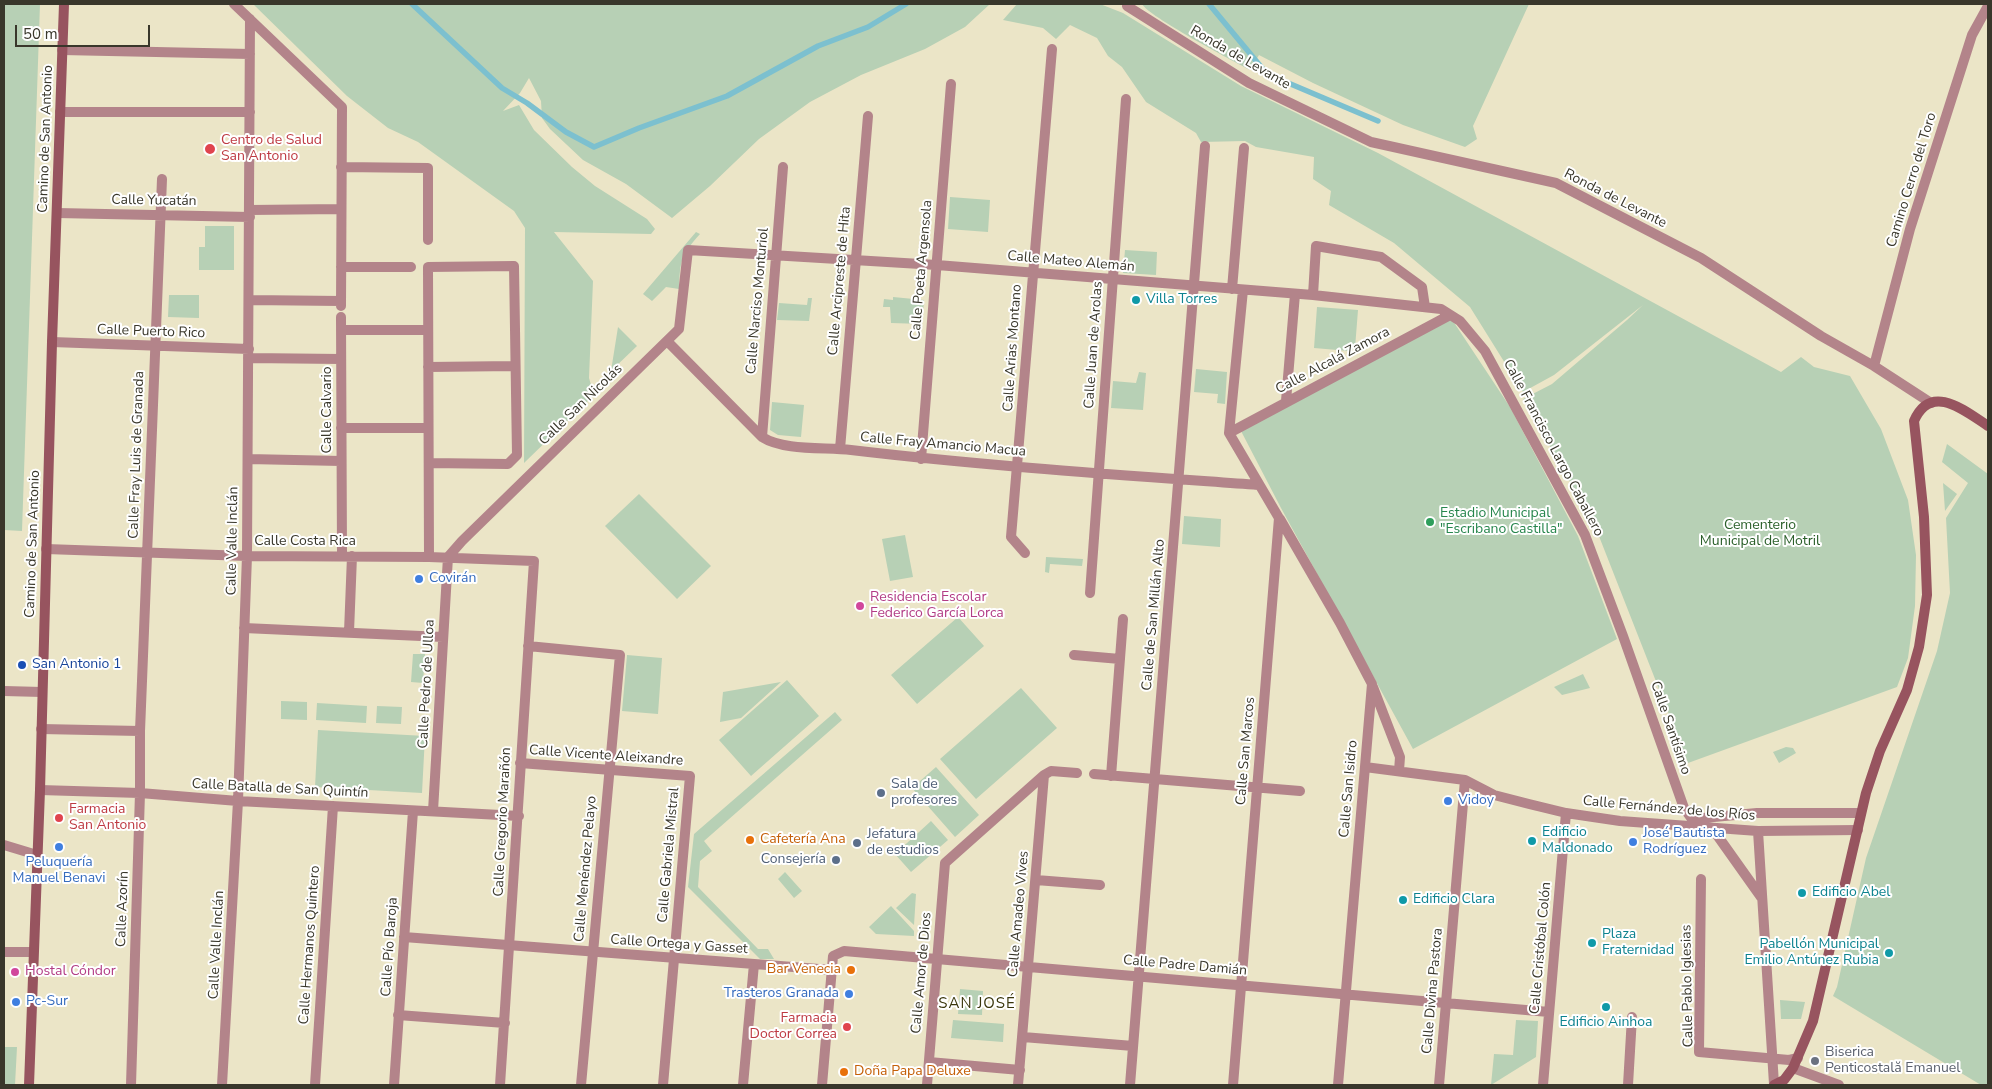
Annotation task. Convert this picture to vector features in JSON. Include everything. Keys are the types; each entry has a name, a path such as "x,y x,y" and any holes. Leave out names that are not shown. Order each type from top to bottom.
{"main road":[{"name":"Camino de San Antonio","path":"29,1085 64,4"},
{"name":"Ronda de Levante","path":"1931,403 1943,402 1954,404 1988,426"},
{"path":"1774,1085 1784,1080 1793,1068 1813,1021 1866,793 1880,751 1907,690 1919,647 1927,594 1924,517 1914,421 1919,410 1931,403"}],"street":[{"path":"234,4 342,107 341,303 249,300"},
{"name":"Ronda de Levante","path":"1127,6 1249,83 1371,142 1556,183 1701,258 1821,336 1874,366 1931,403"},
{"name":"Camino Cerro del Toro","path":"1874,366 1910,229 1972,35 1988,6"},
{"name":"Calle Valle Inclán","path":"222,1085 238,801 247,556 250,19"},
{"name":"Calle Arias Montano","path":"1025,553 1011,537 1052,49"},
{"path":"62,50 250,54"},
{"name":"Calle Poeta Argensola","path":"921,459 951,84"},
{"name":"Calle Juan de Arolas","path":"1090,593 1126,99"},
{"path":"60,112 250,112"},
{"name":"Calle Arcipreste de Hita","path":"840,449 868,116"},
{"name":"Calle de San Millán Alto","path":"1130,1085 1205,146"},
{"path":"1244,148 1229,433 1340,623 1372,684 1400,757 1399,771"},
{"path":"341,167 428,168 428,240"},
{"name":"Calle Narciso Monturiol","path":"762,437 782,167"},
{"name":"Calle Fray Luis de Granada","path":"140,793 140,731 162,179"},
{"path":"250,213 341,209"},
{"name":"Calle Yucatán","path":"57,213 160,215 250,213"},
{"path":"1313,296 1316,246 1381,257 1422,287 1425,307"},
{"name":"Calle Mateo Alemán","path":"688,250 856,259 1295,294 1441,309 1450,315"},
{"name":"Calle San Nicolás","path":"448,558 462,541 679,329 688,250"},
{"path":"429,463 508,464 517,455 514,266 428,267 429,557"},
{"path":"341,267 411,267"},
{"path":"1286,401 1295,294"},
{"name":"Calle Alcalá Zamora","path":"1229,433 1450,315"},
{"name":"Calle Francisco Largo Caballero","path":"1450,315 1460,320 1485,351 1586,535 1624,636"},
{"name":"Calle Calvario","path":"341,317 341,461 347,556 349,632"},
{"path":"341,330 428,330"},
{"name":"Calle Fray Amancio Macua","path":"667,341 762,437 770,442 921,459 1258,485"},
{"name":"Calle Puerto Rico","path":"52,342 154,345 248,354"},
{"name":"Calle Calvario","path":"248,354 341,359"},
{"path":"428,367 515,366"},
{"path":"341,428 428,428"},
{"name":"Calle Calvario","path":"248,460 341,461"},
{"name":"Calle San Marcos","path":"1233,1085 1279,518"},
{"name":"Calle Costa Rica","path":"46,549 247,556 429,557 534,561"},
{"name":"Calle Pedro de Ulloa","path":"433,811 448,558"},
{"name":"Calle Gregorio Marañón","path":"500,1085 534,561"},
{"path":"1111,776 1123,619"},
{"path":"244,628 443,637"},
{"name":"Calle Santísimo","path":"1624,636 1684,808 1692,823"},
{"name":"Calle Menéndez Pelayo","path":"528,646 620,655 580,1085"},
{"path":"1074,655 1120,659"},
{"name":"Calle San Isidro","path":"1338,1085 1372,684"},
{"path":"4,691 42,692"},
{"path":"41,729 140,731"},
{"name":"Calle Vicente Aleixandre","path":"520,763 690,776"},
{"name":"Calle Fernández de los Ríos","path":"1365,767 1464,780 1494,795 1566,813 1620,821 1692,823 1757,813 1862,813"},
{"path":"1044,775 1051,771 1077,773"},
{"path":"1094,774 1300,791"},
{"name":"Calle Amor de Dios","path":"927,1085 945,863 1044,775"},
{"name":"Calle Amadeo Vives","path":"1018,1085 1044,775"},
{"name":"Calle Gabriela Mistral","path":"663,1085 690,776"},
{"name":"Calle Divina Pastora","path":"1439,1085 1464,780"},
{"name":"Calle Batalla de San Quintín","path":"40,790 140,793 238,801 518,816"},
{"name":"Calle Azorín","path":"131,1085 140,793"},
{"name":"Calle Hermanos Quintero","path":"315,1085 333,806"},
{"name":"Calle Pío Baroja","path":"394,1085 412,810"},
{"name":"Calle Cristóbal Colón","path":"1543,1085 1566,813"},
{"name":"Calle Fernández de los Ríos","path":"1692,823 1712,828 1758,831 1858,830"},
{"path":"1712,828 1762,898"},
{"path":"1758,831 1774,1085"},
{"path":"4,845 37,855"},
{"name":"Calle Pablo Iglesias","path":"1701,879 1699,1052 1772,1058"},
{"path":"1036,880 1100,885"},
{"name":"Calle Ortega y Gasset","path":"404,938 832,970"},
{"name":"Calle Padre Damián","path":"832,970 833,956 844,951 1549,1012"},
{"path":"4,952 33,952"},
{"path":"743,1085 754,964"},
{"path":"822,1085 832,970"},
{"path":"398,1016 505,1023"},
{"path":"1628,1085 1632,1017"},
{"path":"1023,1037 1133,1046"},
{"path":"1772,1058 1789,1060 1798,1058"},
{"path":"929,1062 1020,1070"},
{"path":"1793,1068 1839,1085"}],"green space":[{"path":"4,4 40,4 22,531 4,530"},
{"path":"253,4 990,4 965,27 925,49 861,75 810,102 759,139 710,186 672,218 626,184 583,160 550,129 542,118 541,101 529,78 520,93 503,111 519,105 534,130 572,167 595,186 647,219 655,229 651,234 554,232 593,281 589,378 594,395 524,463 525,228 514,211 418,142 388,128 347,96"},
{"name":"Cementerio Municipal de Motril","path":"1017,4 1100,4 1123,13 1241,86 1378,153 1781,372 1801,357 1814,367 1850,376 1881,429 1908,500 1916,555 1915,606 1908,658 1897,687 1688,763 1595,526 1523,399 1552,384 1643,305 1554,375 1523,392 1470,307 1394,243 1329,205 1331,191 1313,179 1314,157 1256,147 1245,141 1201,142 1196,133 1146,102 1122,67 1108,56 1097,38 1070,25 1056,39 1043,28 1003,20"},
{"path":"1142,4 1529,4 1473,126 1477,139 1465,147 1403,125 1313,83 1259,55 1250,70 1174,28"},
{"path":"950,197 990,200 988,232 948,229"},
{"path":"205,226 234,226 234,270 199,270 199,247 205,247"},
{"path":"696,232 700,234 685,253 681,265 679,289 666,287 652,301 643,294"},
{"path":"1125,250 1157,252 1156,275 1123,273"},
{"path":"169,295 199,295 199,318 168,317"},
{"path":"893,297 924,300 922,324 891,323 890,307 883,307 884,299 893,300"},
{"path":"808,298 812,298 809,321 777,320 779,303 807,305"},
{"path":"1317,307 1358,310 1355,348 1349,351 1314,348"},
{"name":"Estadio Municipal \"Escribano Castilla\"","path":"1451,318 1510,407 1578,536 1617,639 1413,749 1241,431"},
{"path":"618,327 637,346 611,371"},
{"path":"1196,369 1227,372 1225,404 1217,403 1218,394 1194,392"},
{"path":"1139,372 1146,373 1143,410 1111,408 1113,381 1136,383"},
{"path":"772,402 804,405 801,437 778,435 770,430"},
{"path":"1947,444 1988,474 1988,1085 1981,1085 1833,996 1837,987 1866,858 1937,651 1950,593 1946,518 1968,483 1942,462"},
{"path":"1943,483 1957,494 1945,511"},
{"path":"639,494 711,566 677,599 605,526"},
{"path":"1184,516 1221,519 1220,547 1182,544"},
{"path":"905,535 913,577 890,581 882,539"},
{"path":"1046,557 1083,559 1082,566 1050,564 1049,573 1045,572"},
{"path":"958,617 984,646 917,704 891,675"},
{"path":"413,654 425,654 423,683 411,682"},
{"path":"627,655 662,658 658,714 622,711"},
{"path":"1583,674 1590,688 1562,695 1554,687"},
{"path":"787,680 819,716 751,776 719,740"},
{"path":"781,682 741,718 720,722 723,692"},
{"path":"1021,688 1057,728 976,799 940,759"},
{"path":"281,701 307,702 307,720 281,719"},
{"path":"317,703 367,706 366,723 316,720"},
{"path":"377,706 402,707 401,724 376,723"},
{"path":"835,712 842,720 704,841 712,851 700,861 698,887 758,949 768,949 774,959 760,959 688,887 694,834"},
{"path":"318,730 425,736 422,793 315,787"},
{"path":"1786,747 1793,748 1796,753 1779,763 1773,752"},
{"path":"936,767 979,815 955,837 912,788"},
{"path":"931,821 948,840 911,872 895,854"},
{"path":"785,872 802,891 794,898 778,879"},
{"path":"912,893 916,894 914,925 896,908"},
{"path":"891,906 914,931 914,936 876,934 869,927"},
{"path":"960,989 983,991 982,1015 958,1014"},
{"path":"1780,1000 1805,1002 1801,1019 1781,1019"},
{"path":"953,1020 1004,1024 1003,1042 951,1038"},
{"path":"1516,1020 1538,1021 1536,1057 1491,1085 1494,1054 1513,1055"},
{"path":"4,1047 17,1047 15,1085 4,1085"}],"waterway":[{"path":"412,4 502,88 527,103 566,132 594,147 639,128 727,96 818,46 868,27 906,4"},
{"path":"1209,4 1267,74 1378,121"}],"place":[{"name":"Centro de Salud San Antonio","path":"210,149"},
{"name":"Villa Torres","path":"1136,300"},
{"name":"Estadio Municipal \"Escribano Castilla\"","path":"1430,522"},
{"name":"Covirán","path":"419,579"},
{"name":"Residencia Escolar Federico García Lorca","path":"860,606"},
{"name":"San Antonio 1","path":"22,665"},
{"name":"Sala de profesores","path":"881,793"},
{"name":"Vidoy","path":"1448,801"},
{"name":"Farmacia San Antonio","path":"59,818"},
{"name":"Cafetería Ana","path":"750,840"},
{"name":"Edificio Maldonado","path":"1532,841"},
{"name":"José Bautista Rodríguez","path":"1633,842"},
{"name":"Jefatura de estudios","path":"857,843"},
{"name":"Peluquería Manuel Benavi","path":"59,847"},
{"name":"Consejería","path":"836,860"},
{"name":"Edificio Abel","path":"1802,893"},
{"name":"Edificio Clara","path":"1403,900"},
{"name":"Plaza Fraternidad","path":"1592,943"},
{"name":"Pabellón Municipal Emilio Antúnez Rubia","path":"1889,953"},
{"name":"Bar Venecia","path":"851,970"},
{"name":"Hostal Cóndor","path":"15,972"},
{"name":"Trasteros Granada","path":"849,994"},
{"name":"Pc-Sur","path":"16,1002"},
{"name":"Edificio Ainhoa","path":"1606,1007"},
{"name":"Farmacia Doctor Correa","path":"847,1027"},
{"name":"Biserica Penticostală Emanuel","path":"1815,1061"},
{"name":"Doña Papa Deluxe","path":"844,1072"}],"district":[{"name":"SAN JOSÉ","path":"977,1004"}]}
